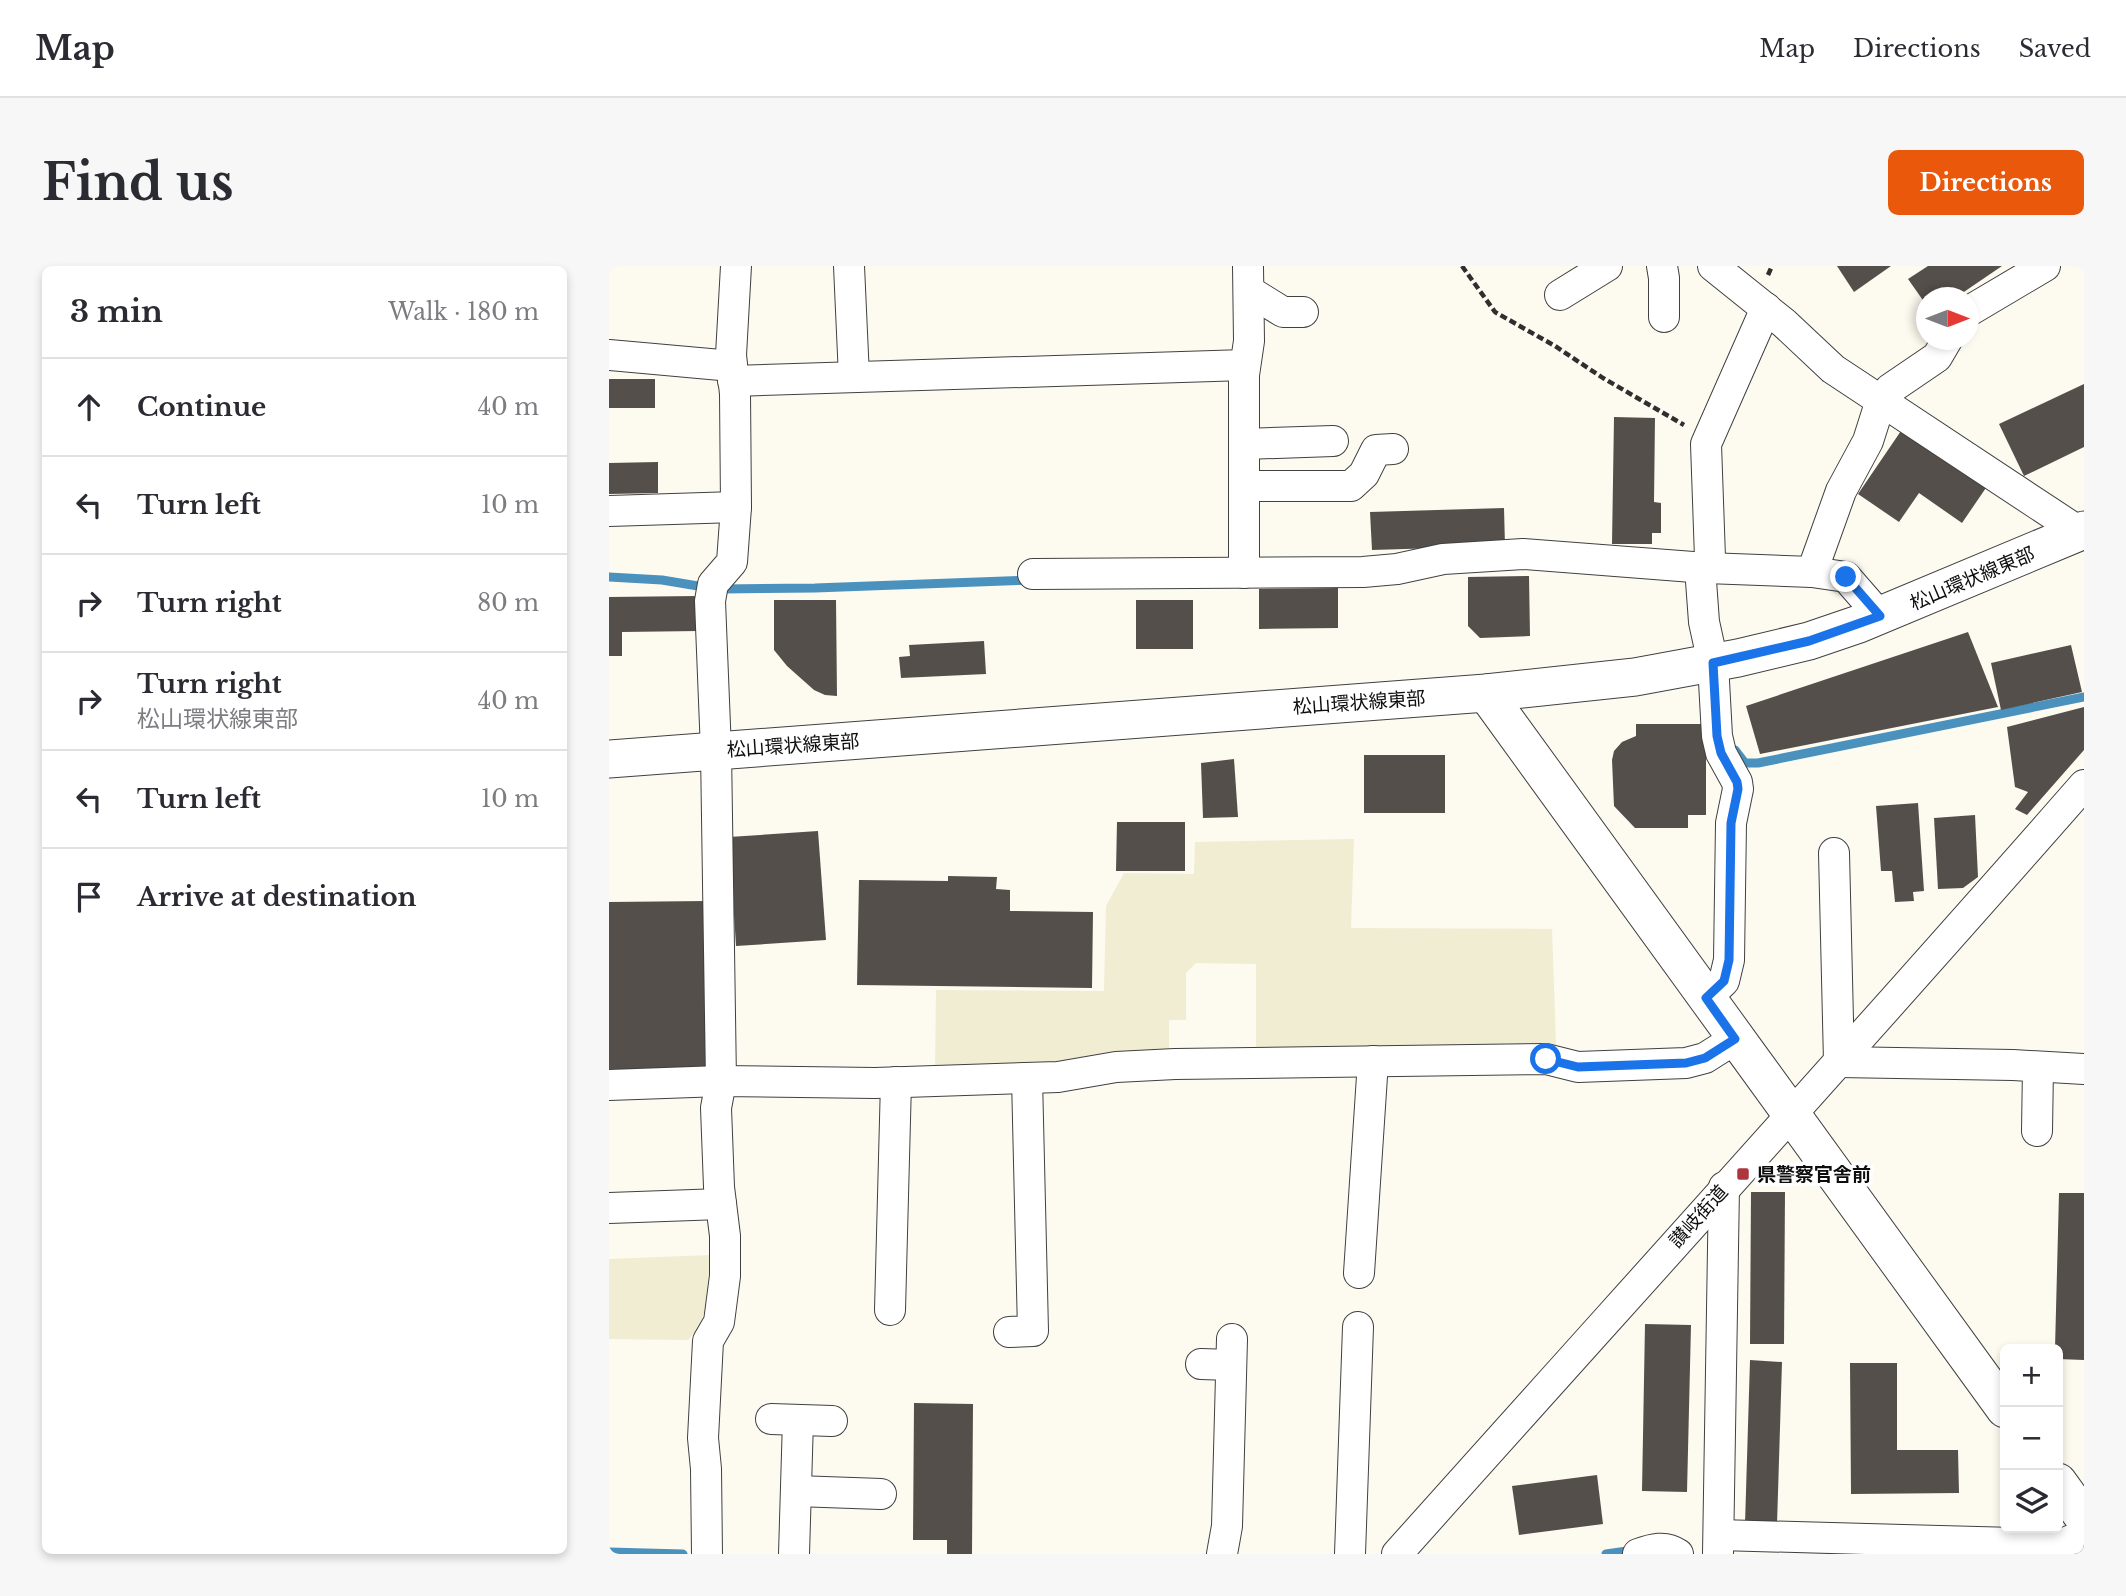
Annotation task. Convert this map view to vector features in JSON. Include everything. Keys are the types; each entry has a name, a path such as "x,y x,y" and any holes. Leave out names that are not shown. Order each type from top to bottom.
{"street":[{"path":"708,1554 703,1438 708,1341 719,1322 725,1276 725,1236 716,1108 720,1081 716,751 710,601 713,584 732,562 736,508 733,373 736,266"},
{"path":"849,266 854,377"},
{"path":"1565,283 1607,266"},
{"path":"1662,266 1664,317"},
{"path":"1713,266 1784,323 1833,369 2083,533"},
{"path":"1979,305 2045,266"},
{"path":"1249,278 1283,312 1303,312"},
{"path":"1244,573 1245,365 1249,341 1249,278"},
{"path":"1706,998 1724,981 1729,960 1731,823 1738,789 1721,753 1717,736 1713,663 1704,622 1701,582 1710,558 1706,444 1766,308"},
{"path":"1812,572 1841,491 1868,441 1881,400 1890,389 1937,357 1941,350"},
{"path":"609,355 733,373 854,377 1245,365"},
{"path":"1244,444 1332,441"},
{"path":"1244,486 1351,486 1364,474 1376,450 1393,449"},
{"path":"609,511 736,508"},
{"name":"松山環状線東部","path":"609,759 1486,693 1635,677 1809,641 1880,616 2083,533"},
{"path":"1033,574 1363,572 1397,569 1443,559 1523,554 1706,568 1812,572 1846,577 1880,616"},
{"path":"1486,693 2004,1407"},
{"name":"讃岐街道","path":"1397,1554 1791,1112 1884,1014 2084,785"},
{"path":"1835,853 1839,1062 2084,1069"},
{"path":"609,1085 720,1081 897,1082 1059,1077 1116,1067 1373,1061 1546,1059 1578,1067 1686,1063 1705,1058 1735,1039"},
{"path":"1359,1273 1373,1061"},
{"path":"2037,1131 2038,1066"},
{"path":"1009,1332 1033,1331 1027,1078"},
{"path":"890,1310 897,1082"},
{"path":"1724,1187 1718,1544 1943,1548 2049,1545 2064,1543 2084,1535"},
{"path":"609,1208 721,1204"},
{"path":"1350,1554 1358,1327"},
{"path":"1201,1364 1232,1352 1227,1526 1222,1554"},
{"path":"794,1554 796,1491 784,1419 832,1421"},
{"path":"2063,1489 2084,1518"},
{"path":"796,1491 881,1494"},
{"path":"1638,1554 1657,1548 1671,1549 1678,1554"}],"path":[{"path":"1462,266 1495,312 1680,422 1706,444"}],"shaded area":[{"path":"1354,839 1351,928 1552,929 1556,1046 1371,1048 1256,1054 1256,964 1196,963 1186,973 1186,1020 1169,1020 1169,1052 1059,1068 935,1072 936,990 1104,991 1106,906 1124,873 1194,874 1195,842"},
{"path":"711,1255 708,1303 698,1328 688,1340 609,1339 609,1259"}],"building":[{"path":"1837,266 1891,266 1854,292"},
{"path":"1928,266 2002,266 1971,287 1916,287 1916,290 1908,279"},
{"path":"609,379 655,379 655,408 609,408"},
{"path":"2084,384 2084,447 2024,476 1999,424"},
{"path":"1614,417 1655,418 1654,502 1661,503 1661,533 1652,533 1652,544 1612,544"},
{"path":"1905,425 1992,479 1962,523 1919,493 1899,522 1858,494"},
{"path":"658,462 658,493 609,494 609,463"},
{"path":"1504,508 1505,546 1372,550 1370,512"},
{"path":"1529,576 1530,636 1480,638 1468,626 1468,577"},
{"path":"1338,588 1338,628 1259,629 1259,589"},
{"path":"698,596 698,631 622,632 622,656 609,656 609,597"},
{"path":"774,600 836,600 837,696 814,690 787,666 774,650"},
{"path":"1136,600 1193,600 1193,649 1136,649"},
{"path":"1968,632 1998,707 1760,754 1746,706"},
{"path":"984,641 986,674 901,678 899,657 910,656 909,645"},
{"path":"2071,645 2082,692 2001,710 1991,663"},
{"path":"2084,707 2084,750 2027,815 2015,809 2028,792 2015,787 2007,727"},
{"path":"1636,724 1706,724 1706,815 1688,815 1688,828 1635,828 1614,806 1614,751 1622,742 1636,736"},
{"path":"1364,755 1445,755 1445,813 1364,813"},
{"path":"1234,759 1238,817 1203,818 1201,763"},
{"path":"1918,803 1924,891 1913,892 1914,901 1895,902 1892,871 1881,871 1876,806"},
{"path":"1975,815 1978,877 1963,888 1938,889 1934,818"},
{"path":"1117,822 1185,822 1185,871 1116,871"},
{"path":"818,831 826,940 736,946 729,837"},
{"path":"948,876 997,877 996,889 1010,890 1010,911 1093,912 1092,988 857,985 859,880 948,881"},
{"path":"707,901 708,1071 609,1072 609,902"},
{"path":"1751,1192 1785,1192 1784,1344 1750,1344"},
{"path":"2059,1193 2084,1193 2084,1360 2063,1359 2063,1344 2055,1344"},
{"path":"1645,1324 1691,1325 1687,1492 1642,1491"},
{"path":"1750,1360 1782,1362 1777,1525 1745,1524"},
{"path":"1850,1363 1897,1363 1897,1450 1958,1450 1959,1493 1851,1494"},
{"path":"914,1403 973,1404 972,1554 947,1554 947,1540 913,1540"},
{"path":"1597,1475 1603,1524 1519,1535 1512,1486"}],"waterway":[{"path":"609,577 662,580 698,586"},
{"path":"722,589 1031,580"},
{"path":"1735,750 1745,763 1758,763 2084,697"},
{"path":"1606,1554 1627,1551 1633,1547"},
{"path":"609,1552 683,1554"}],"place":[{"name":"県警察官舎前","path":"1743,1174"}],"route":[{"path":"1546,1059 1578,1067 1686,1063 1705,1058 1735,1039 1706,998 1724,981 1729,960 1731,823 1738,789 1721,753 1717,736 1713,663 1809,641 1880,616 1846,577"}]}
